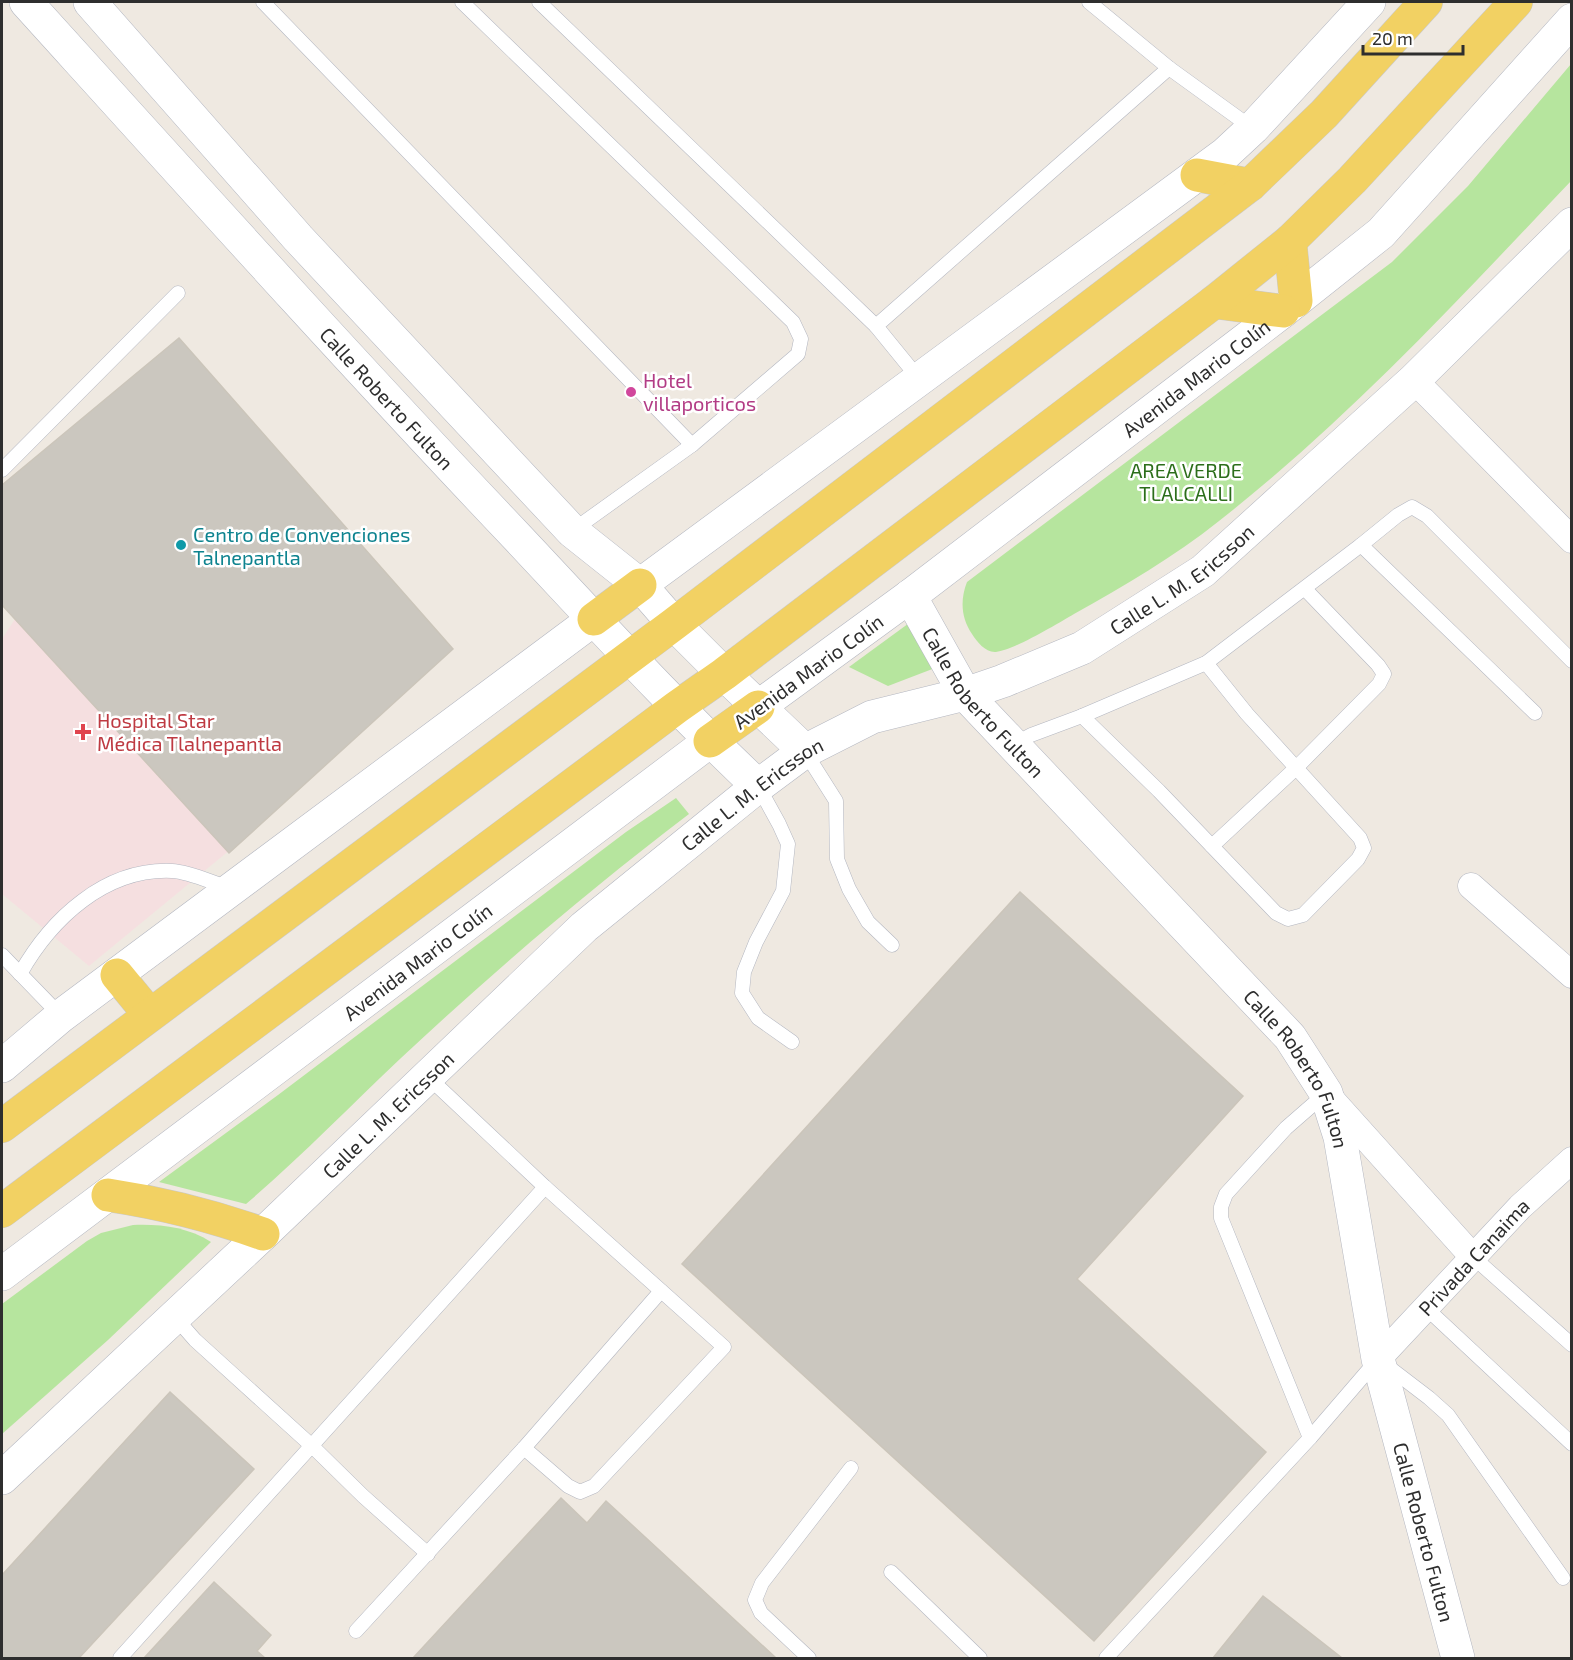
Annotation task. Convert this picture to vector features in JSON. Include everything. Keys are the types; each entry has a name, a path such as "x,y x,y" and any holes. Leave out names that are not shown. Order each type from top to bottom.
{"main road":[{"name":"Calle Roberto Fulton","path":"26,2 461,478 677,707 758,786"},
{"path":"90,2 298,238 573,531 640,585 674,624 805,751"},
{"path":"2,1066 61,1016 594,619 1225,154 1253,129 1369,2"},
{"path":"2,1126 674,624 1250,185 1324,114 1426,2"},
{"path":"2,1211 724,674 1214,302 1290,241 1352,180 1516,2"},
{"name":"Avenida Mario Colín","path":"2,1274 710,741 910,596 1290,306 1381,233 1572,20"},
{"path":"1194,178 1250,185"},
{"path":"1188,232 1194,178"},
{"name":"Calle L. M. Ericsson","path":"2,1478 263,1234 584,927 758,786 805,751 872,717 965,694 1003,681 1082,648 1203,571 1414,380 1569,233"},
{"path":"266,267 298,238"},
{"path":"1214,302 1290,306 1290,241"},
{"path":"461,478 495,448"},
{"name":"Calle Roberto Fulton","path":"910,596 965,694 1290,1037 1326,1093 1340,1137 1378,1359 1458,1659"},
{"path":"117,975 149,1014"},
{"path":"108,1195 219,1219 263,1234"}],"street":[{"path":"1414,380 1572,540"},
{"path":"1471,886 1572,975"},
{"path":"1326,1093 1473,1257"},
{"name":"Privada Canaima","path":"1378,1359 1520,1207 1572,1160"}],"lane":[{"path":"263,2 692,445"},
{"path":"462,2 793,322 801,339 798,354 692,445 573,531"},
{"path":"539,2 876,326 920,380"},
{"path":"1089,2 1169,69 1253,129"},
{"path":"876,326 1169,69"},
{"path":"2,470 178,293"},
{"path":"1013,744 1206,663 1305,589 1398,515 1412,507 1427,516 1572,661"},
{"path":"1361,545 1535,712"},
{"path":"1212,846 1296,768 1379,684 1384,674 1305,589"},
{"path":"1082,716 1276,913 1288,919 1303,915 1358,859 1364,848 1360,838 1247,714 1206,663"},
{"path":"805,751 836,801 837,859 849,889 868,922 892,945"},
{"path":"758,786 788,844 783,891 756,942 744,972 742,993 758,1018 792,1042"},
{"path":"20,974 33,951 69,912 90,894 119,879 154,872 174,871 232,889"},
{"path":"2,955 61,1016"},
{"path":"427,1076 724,1347 594,1486 580,1492 568,1486 524,1448"},
{"path":"1310,1437 1221,1218 1221,1207 1226,1194 1286,1128 1326,1093"},
{"path":"120,1659 545,1186"},
{"path":"1473,1257 1572,1345"},
{"path":"356,1631 524,1448 661,1291"},
{"path":"1425,1307 1572,1444"},
{"path":"174,1316 195,1340 428,1554"},
{"path":"1106,1659 1310,1437 1378,1359 1448,1415 1563,1578"},
{"path":"809,1659 761,1613 755,1600 762,1583 851,1468"},
{"path":"891,1572 980,1659"}],"shaded area":[{"name":"Hospital Star Médica Tlalnepantla","path":"40,610 259,826 89,966 2,894 2,639 15,619"}],"green space":[{"name":"AREA VERDE TLALCALLI","path":"1571,64 1571,181 1487,270 1358,400 1267,482 1167,559 1024,642 996,652 985,649 979,643 968,628 964,615 963,595 967,582 1392,262 1468,186"},
{"path":"916,618 935,668 888,686 849,667"},
{"path":"676,798 689,814 578,902 506,963 246,1204 159,1182 626,832"},
{"path":"133,1225 174,1228 193,1233 211,1242 108,1340 2,1434 2,1304 87,1241 101,1233"}],"building":[{"name":"Centro de Convenciones Talnepantla","path":"179,338 453,649 229,853 2,605 2,485"},
{"path":"1020,892 1243,1096 1077,1279 1266,1452 1094,1641 682,1264"},
{"path":"170,1392 254,1469 79,1658 2,1658 2,1575"},
{"path":"561,1498 587,1523 606,1501 776,1658 413,1658"},
{"path":"214,1582 271,1635 257,1651 265,1658 144,1658"},
{"path":"1263,1596 1342,1658 1213,1658"}],"place":[{"name":"Hotel villaporticos","path":"631,392"},
{"name":"Centro de Convenciones Talnepantla","path":"181,545"},
{"name":"Hospital Star Médica Tlalnepantla","path":"83,732"}]}
